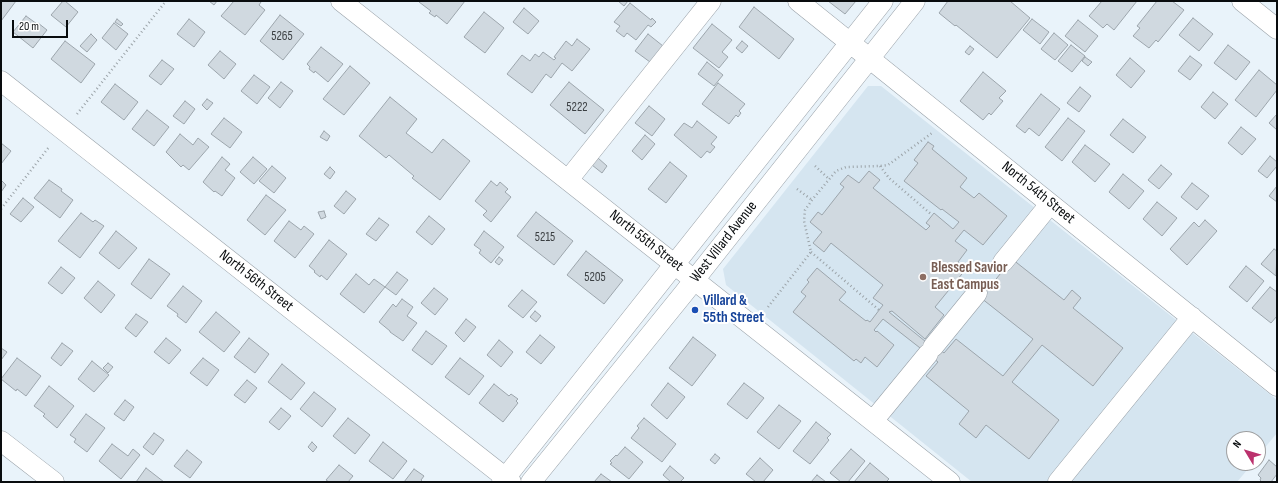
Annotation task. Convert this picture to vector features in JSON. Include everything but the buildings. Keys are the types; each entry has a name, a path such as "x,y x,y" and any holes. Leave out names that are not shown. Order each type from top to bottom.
{"street":[{"name":"North 55th Street","path":"341,1 950,482"},
{"path":"568,180 711,1"},
{"name":"North 54th Street","path":"798,1 1277,386"},
{"name":"West Villard Avenue","path":"506,480 850,42 884,1"},
{"name":"West Villard Avenue","path":"531,482 694,280 915,1"},
{"path":"1242,1 1277,29"},
{"name":"North 56th Street","path":"1,81 506,480"},
{"path":"1003,262 1050,204"},
{"path":"873,421 977,293"},
{"path":"1058,482 1192,317"},
{"path":"1,441 54,482"}],"path":[{"path":"77,114 166,1"},
{"path":"879,310 811,252 804,221 805,210 836,170 846,167 888,165 933,133"},
{"path":"1,209 49,147"},
{"path":"815,166 828,179"},
{"path":"880,166 889,178 932,215"},
{"path":"797,189 812,200"},
{"path":"768,307 811,252"}],"shaded area":[{"name":"Blessed Savior East Campus","path":"868,86 881,86 1277,400 1277,433 1266,446 1266,431 1226,431 1226,471 1246,471 1237,482 972,482 726,285 723,269"}],"place":[{"name":"Blessed Savior East Campus","path":"923,277"},
{"name":"Villard & 55th Street","path":"695,310"}]}
